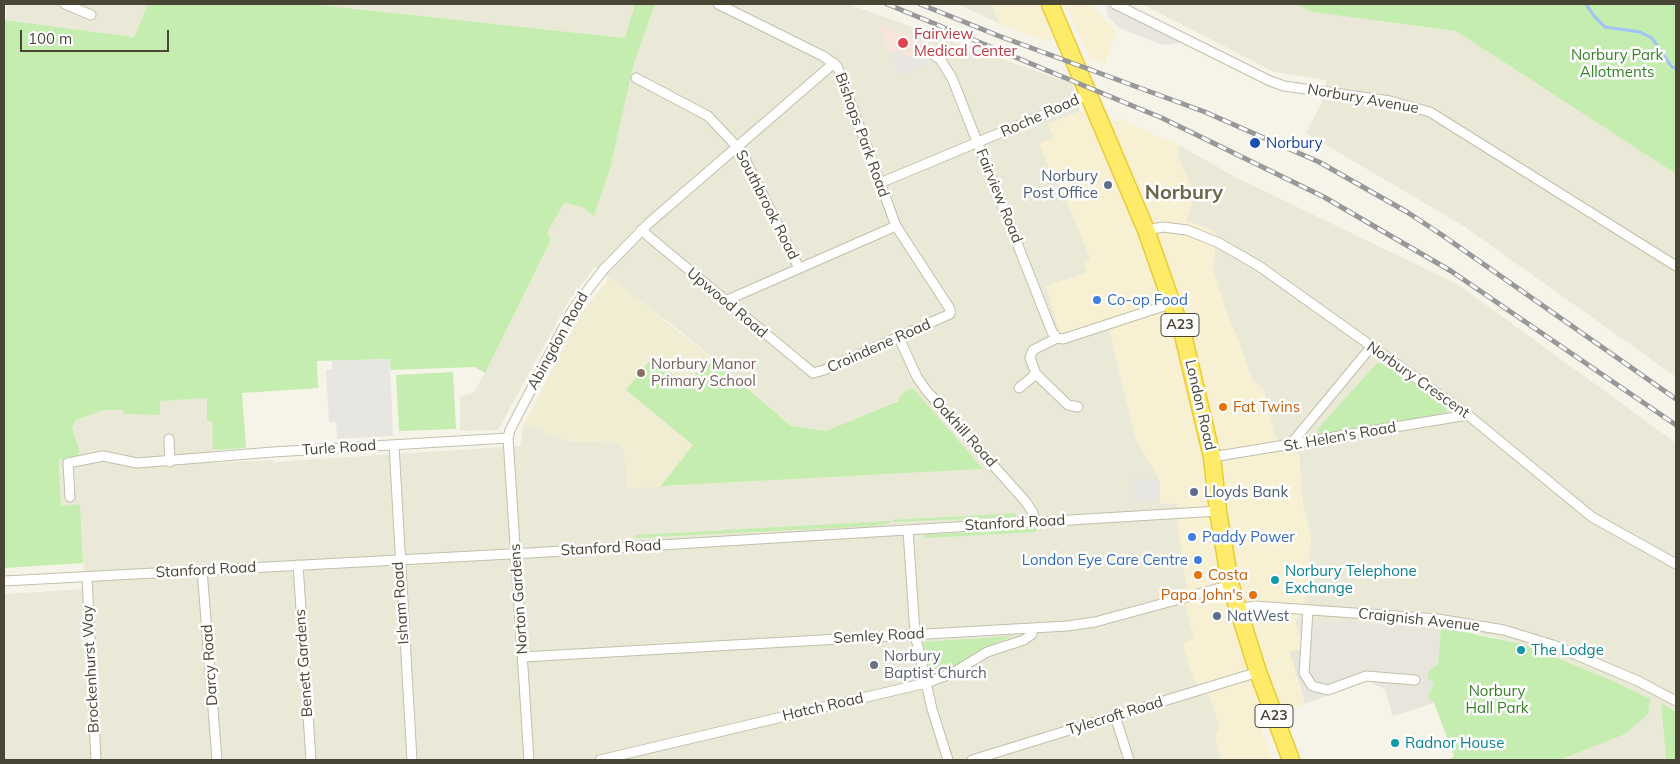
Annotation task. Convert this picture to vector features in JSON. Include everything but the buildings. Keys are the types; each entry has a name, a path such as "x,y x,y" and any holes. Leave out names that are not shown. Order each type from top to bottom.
{"highway":[{"name":"London Road","path":"1050,4 1146,230 1173,303 1199,396 1212,457 1218,511 1231,585 1258,672 1291,760"}],"street":[{"path":"65,4 91,15"},
{"name":"Bishops Park Road","path":"718,4 834,63 841,74 896,226 950,309 950,314 944,318"},
{"name":"Norbury Avenue","path":"1115,4 1270,81 1284,86 1390,102 1430,112 1676,266"},
{"name":"Fairview Road","path":"936,57 940,59 952,78 1052,332 1057,338"},
{"name":"Abingdon Road","path":"508,438 510,430 577,302 604,269 641,230 834,63"},
{"name":"Southbrook Road","path":"636,78 708,116 738,146 799,268"},
{"name":"Roche Road","path":"880,183 1082,99 1088,93"},
{"path":"725,301 896,226"},
{"name":"Norbury Crescent","path":"1146,230 1163,227 1179,228 1219,243 1259,266 1468,414 1592,518 1676,564"},
{"name":"Upwood Road","path":"641,230 813,373"},
{"path":"1078,407 1068,405 1036,374 1030,358 1033,350 1057,338 1063,339 1173,303"},
{"name":"Croindene Road","path":"813,373 944,318"},
{"name":"Oakhill Road","path":"898,338 922,383 1026,502 1033,513 1035,522"},
{"path":"1290,445 1371,347"},
{"path":"1019,388 1036,374"},
{"name":"St. Helen's Road","path":"1212,457 1468,414"},
{"name":"Turle Road","path":"70,497 68,463 102,456 133,463 170,462 508,438"},
{"name":"Norton Gardens","path":"508,438 529,760"},
{"path":"169,439 170,462"},
{"name":"Isham Road","path":"394,445 399,560 412,760"},
{"name":"Stanford Road","path":"4,581 399,560 1218,511"},
{"path":"908,530 915,634 926,683 948,760"},
{"name":"Benett Gardens","path":"298,565 311,760"},
{"name":"Darcy Road","path":"202,570 217,760"},
{"name":"Brockenhurst Way","path":"87,577 96,760"},
{"name":"Semley Road","path":"523,657 1086,624 1231,585"},
{"name":"Craignish Avenue","path":"1238,609 1255,606 1444,619 1504,630 1553,645 1638,681 1676,701"},
{"path":"1308,610 1304,673 1312,686 1328,690 1366,676 1415,680"},
{"name":"Hatch Road","path":"600,760 926,683 953,673 987,652 1024,640 1032,634 1032,628"},
{"name":"Tylecroft Road","path":"972,760 1258,672"},
{"path":"1115,716 1129,760"}],"shaded area":[{"path":"8,4 148,4 134,37 6,20"},
{"path":"310,4 635,4 626,38"},
{"path":"655,4 848,4 1072,84 1080,111 1048,124 1054,138 1040,144 1050,170 1054,169 1091,260 1087,273 1046,286 1107,320 1136,439 1160,481 1160,503 1178,504 1178,528 1187,587 1186,607 1194,639 1194,681 1211,698 1220,728 1215,735 1221,760 4,760 4,594 85,589 80,504 61,506 59,459 79,449 72,428 76,420 104,410 123,410 124,414 160,415 160,401 207,398 207,421 212,421 214,463 273,460 274,462 520,446 524,424 572,442 608,441 619,444 624,449 628,488 983,469 913,388 904,392 899,397 900,400 826,431 791,426 749,388 679,330 595,267 568,302 498,430 460,431 460,396 473,393 485,373 551,241 547,233 564,203 582,207 594,216 610,169 634,63"},
{"path":"958,4 992,4 1000,24"},
{"path":"992,4 1040,4 1053,39 1045,41 1000,24"},
{"path":"1066,4 1090,4 1117,32 1105,63 1091,58 1081,40"},
{"path":"1142,4 1296,4 1312,12 1456,31 1676,174 1676,377 1465,227 1306,133 1324,98 1326,80 1274,72"},
{"path":"1106,5 1181,43 1163,45 1119,28 1108,16"},
{"path":"879,25 941,48 942,53 938,54 935,61 896,76"},
{"path":"924,43 937,48 935,61 933,59 930,63 898,76 890,53 898,51 913,58 921,52"},
{"path":"1080,111 1114,122 1120,119 1179,145 1178,156 1195,194 1186,220 1216,232 1213,270 1232,328 1234,328 1251,379 1264,390 1274,436 1299,455 1302,499 1311,537 1305,601 1295,620 1303,648 1296,679 1305,704 1259,721 1272,760 1221,760 1215,735 1220,728 1211,698 1194,681 1183,646 1184,643 1194,639 1186,607 1187,587 1178,528 1178,504 1160,503 1160,481 1136,439 1107,320 1060,334 1046,286 1087,273 1083,262 1091,260 1054,169 1050,170 1039,144 1054,138 1048,124"},
{"path":"1179,145 1235,177 1459,285 1676,443 1676,712 1661,704 1666,760 1559,760 1606,678 1531,647 1491,636 1441,627 1297,619 1305,601 1311,537 1302,499 1299,455 1274,436 1264,390 1252,379 1234,329 1232,329 1213,270 1216,232 1186,221 1178,155"},
{"name":"Norbury Manor Primary School","path":"610,277 749,388 791,426 826,431 899,401 899,397 904,392 913,388 983,469 628,488 624,449 619,444 608,441 572,442 524,424 582,312"},
{"path":"390,359 393,436 337,439 336,422 329,422 326,370 332,369 332,361"},
{"path":"1159,479 1159,501 1134,502 1132,480"},
{"path":"1295,619 1441,627 1438,664 1429,671 1427,678 1434,683 1434,703 1393,716 1385,690 1367,680 1305,704 1290,652 1303,648"}],"green space":[{"path":"148,4 310,4 625,38 635,4 655,4 634,63 610,169 594,216 582,207 564,203 547,233 551,240 485,373 474,367 391,370 390,359 317,361 318,388 242,393 246,448 213,450 212,421 207,421 207,398 160,401 160,415 123,414 123,410 104,410 76,420 72,428 79,449 78,458 59,460 61,506 80,504 83,563 4,568 4,20 134,37"},
{"name":"Norbury Park Allotments","path":"1296,4 1676,4 1676,174 1456,31 1312,12"},
{"path":"652,358 685,384 712,358 791,426 826,431 899,401 899,397 904,392 913,388 983,469 661,486 693,445 626,390"},
{"path":"1377,363 1387,363 1447,407 1446,413 1324,436 1317,430"},
{"path":"453,372 456,429 399,431 396,375"},
{"path":"1016,513 1016,517 893,522 893,520"},
{"path":"890,521 890,523 871,526 636,538 636,535"},
{"path":"1036,528 1036,532 925,538 923,535"},
{"name":"Norbury Hall Park","path":"1441,627 1526,645 1606,678 1650,699 1648,714 1625,734 1559,760 1449,760 1454,756 1434,703 1428,697 1434,683 1427,678 1429,671 1438,664"},
{"path":"1013,636 996,643 950,669 931,676 923,642"},
{"path":"1661,703 1676,712 1676,760 1666,760"}],"waterway":[{"path":"1586,4 1605,27 1640,32 1652,38 1671,66 1676,69"}],"railway":[{"path":"887,4 1162,118 1324,197 1451,271 1676,425"},
{"path":"920,4 999,36 1205,112 1319,162 1407,212 1442,235 1676,399"}],"place":[{"name":"Fairview Medical Center","path":"903,43"},
{"name":"Norbury","path":"1255,143"},
{"name":"Norbury Post Office","path":"1108,185"},
{"name":"Co-op Food","path":"1097,300"},
{"name":"Norbury Manor Primary School","path":"641,373"},
{"name":"Fat Twins","path":"1223,407"},
{"name":"Lloyds Bank","path":"1194,492"},
{"name":"Paddy Power","path":"1192,537"},
{"name":"London Eye Care Centre","path":"1198,560"},
{"name":"Costa","path":"1198,575"},
{"name":"Norbury Telephone Exchange","path":"1275,580"},
{"name":"Papa John's","path":"1253,595"},
{"name":"NatWest","path":"1217,616"},
{"name":"The Lodge","path":"1521,650"},
{"name":"Norbury Baptist Church","path":"874,665"},
{"name":"Radnor House","path":"1395,743"}],"district":[{"name":"Norbury","path":"1184,193"}]}
